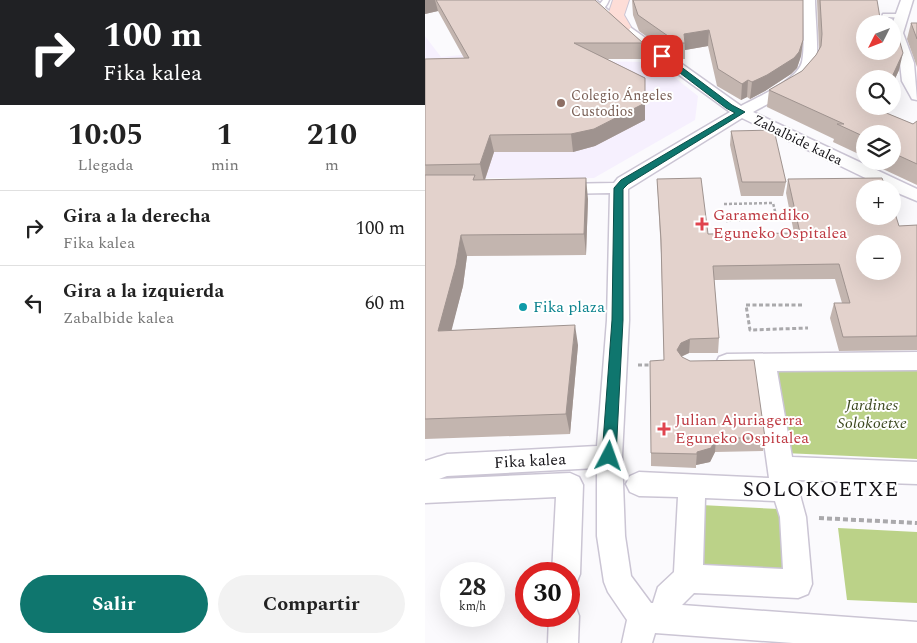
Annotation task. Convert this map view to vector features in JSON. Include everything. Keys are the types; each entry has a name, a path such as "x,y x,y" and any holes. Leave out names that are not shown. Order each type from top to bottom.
{"street":[{"name":"Zabalbide kalea","path":"589,0 603,5 623,27 729,106 883,180"},
{"path":"621,0 616,15 623,27"},
{"path":"649,626 618,582 611,536 609,456 618,320 619,188 624,182 791,84 802,75 809,62 809,0"},
{"path":"901,16 907,0"},
{"path":"901,45 913,74 911,86 917,96"},
{"path":"539,189 619,188"},
{"name":"Zabalbide kalea","path":"901,189 917,196"},
{"path":"901,193 917,210"},
{"path":"708,364 917,361"},
{"path":"688,578 797,584 793,517 782,479 764,363"},
{"name":"Fika kalea","path":"425,472 447,465 609,456"},
{"path":"639,484 692,486 917,472"},
{"path":"425,491 570,485 567,562"},
{"path":"649,626 668,597 688,578 692,486"},
{"path":"649,626 917,637"},
{"path":"563,643 564,627"}],"path":[{"path":"724,204 773,203 777,219 727,221"},
{"path":"802,305 746,305 750,330 808,328"},
{"path":"634,365 659,365"},
{"path":"816,518 917,523"}],"shaded area":[{"name":"Colegio Ángeles Custodios","path":"425,36 441,57 549,46 564,61 655,62 698,96 695,120 594,178 425,178"}],"green space":[{"name":"Jardines Solokoetxe","path":"778,371 917,371 917,459 784,453"},
{"path":"701,505 779,509 783,577 700,572"},
{"path":"838,528 917,532 917,603 847,600"}],"building":[{"name":"Colegio Ángeles Custodios","path":"436,0 595,0 643,43 574,43 645,78 645,103 594,129 571,134 490,135 480,164 425,165 425,59 469,58"},
{"path":"633,0 803,0 803,40 799,52 794,58 767,75 752,82 748,80 742,84 718,69 709,30 684,34 685,43 678,43 638,15"},
{"path":"820,0 877,0 880,15 856,15 856,60 900,60 895,70 856,70 856,115 891,115 913,124 917,121 917,164 901,157 901,125 856,125 856,133 837,124 844,124 769,90 802,71 821,46"},
{"path":"911,23 917,23 917,39"},
{"path":"774,130 786,182 742,182 731,131"},
{"path":"425,175 475,175 473,180 586,178 584,234 461,235 456,265 438,331 575,325 566,414 425,419"},
{"path":"701,178 708,234 800,233 788,179 882,178 883,180 856,180 856,225 917,225 917,336 843,337 834,303 850,303 839,264 713,266 719,338 690,339 681,343 677,350 682,357 690,361 754,360 765,438 716,438 711,448 697,452 697,454 651,453 650,361 664,360 661,240 657,179"}],"place":[{"name":"Colegio Ángeles Custodios","path":"561,103"},
{"name":"Garamendiko Eguneko Ospitalea","path":"702,224"},
{"name":"Fika plaza","path":"523,307"},
{"name":"Julian Ajuriagerra Eguneko Ospitalea","path":"664,429"}],"district":[{"name":"SOLOKOETXE","path":"821,490"}],"route":[{"path":"609,456 618,320 619,188 624,182 741,112 729,106 662,56"}]}
